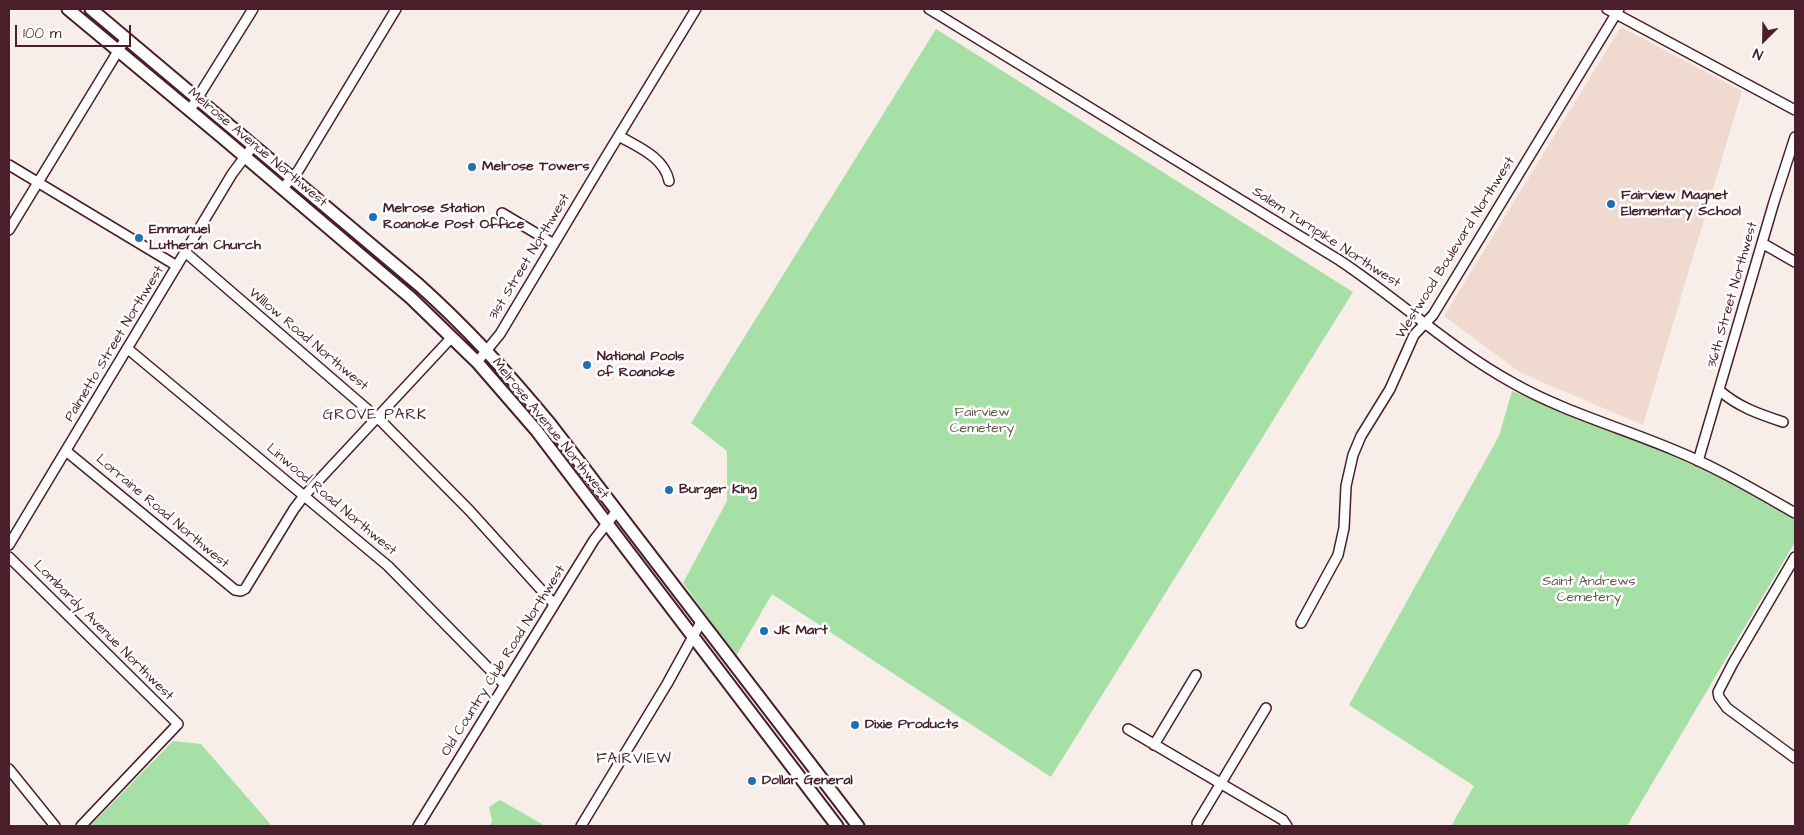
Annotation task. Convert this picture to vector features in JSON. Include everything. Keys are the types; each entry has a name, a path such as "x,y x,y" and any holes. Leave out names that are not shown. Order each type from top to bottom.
{"main road":[{"name":"Melrose Avenue Northwest","path":"68,9 411,298 477,362 536,430 837,826"},
{"name":"Melrose Avenue Northwest","path":"91,9 419,285 487,351 551,425 858,826"}],"street":[{"path":"190,110 253,9"},
{"path":"282,189 292,178 396,9"},
{"name":"31st Street Northwest","path":"477,362 500,334 696,9"},
{"name":"Salem Turnpike Northwest","path":"929,9 1340,260 1370,280 1470,357 1514,384 1540,397 1698,460 1795,513"},
{"path":"1607,9 1618,11 1795,110"},
{"name":"Westwood Boulevard Northwest","path":"1301,623 1340,550 1344,528 1346,486 1353,454 1361,436 1390,389 1414,335 1433,315 1618,11"},
{"path":"9,230 126,38"},
{"path":"618,136 655,158 664,167 669,181"},
{"name":"36th Street Northwest","path":"1698,460 1795,137"},
{"name":"Palmetto Street Northwest","path":"9,545 232,174 253,146"},
{"path":"9,165 177,266"},
{"path":"502,213 554,244"},
{"path":"1762,243 1795,262"},
{"name":"Willow Road Northwest","path":"185,252 378,418 470,511 554,604"},
{"path":"304,496 452,337"},
{"name":"Linwood Road Northwest","path":"128,349 399,576 505,685"},
{"path":"1719,390 1737,404 1753,412 1783,422"},
{"name":"Lorraine Road Northwest","path":"66,451 235,590 241,591 244,589 304,496"},
{"name":"Old Country Club Road Northwest","path":"418,826 594,540 616,512"},
{"name":"Lombardy Avenue Northwest","path":"9,557 178,724 81,826"},
{"path":"1795,557 1718,692 1723,704 1795,758"},
{"path":"585,825 701,622"},
{"path":"1154,744 1196,675"},
{"path":"1197,822 1266,708"},
{"path":"1128,729 1283,820 1287,826"},
{"path":"9,769 55,826"}],"shaded area":[{"name":"Fairview Magnet Elementary School","path":"1621,27 1742,91 1643,425 1521,373 1444,316"}],"green space":[{"name":"Fairview Cemetery","path":"936,29 1353,292 1051,777 772,594 736,656 683,583 727,501 727,451 691,423"},
{"name":"Saint Andrews Cemetery","path":"1512,391 1667,452 1711,472 1795,519 1795,542 1627,826 1451,826 1474,786 1349,705 1499,436"},
{"path":"173,741 201,744 272,826 90,826"},
{"path":"500,800 545,826 490,826 492,820 489,807"}],"place":[{"name":"Melrose Towers","path":"472,167"},
{"name":"Fairview Magnet Elementary School","path":"1611,204"},
{"name":"Melrose Station Roanoke Post Office","path":"373,217"},
{"name":"Emmanuel Lutheran Church","path":"139,238"},
{"name":"National Pools of Roanoke","path":"587,365"},
{"name":"Burger King","path":"669,490"},
{"name":"JK Mart","path":"764,631"},
{"name":"Dixie Products","path":"855,725"},
{"name":"Dollar General","path":"752,781"}],"district":[{"name":"GROVE PARK","path":"375,416"},
{"name":"FAIRVIEW","path":"634,760"}]}
